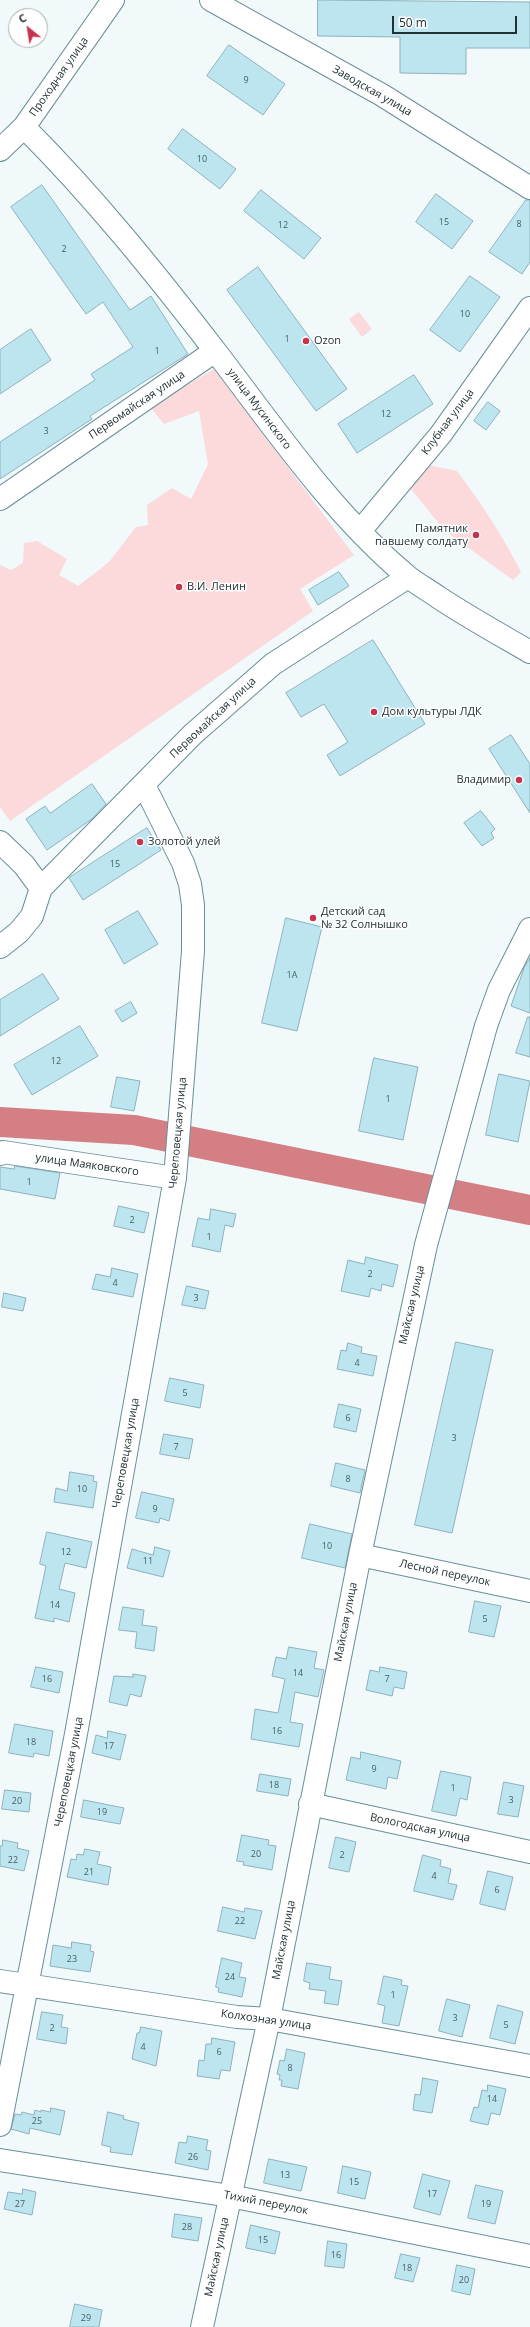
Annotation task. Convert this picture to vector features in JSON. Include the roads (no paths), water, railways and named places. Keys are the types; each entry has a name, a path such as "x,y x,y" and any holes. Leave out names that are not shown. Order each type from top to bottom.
{"street":[{"name":"Проходная улица","path":"0,150 24,127 113,0"},
{"name":"Заводская улица","path":"211,0 382,95 530,188"},
{"name":"улица Мусинского","path":"24,127 56,159 106,216 215,351 287,446 360,531 408,577 477,622 530,652"},
{"name":"Клубная улица","path":"360,531 441,434 530,308"},
{"name":"Первомайская улица","path":"0,499 215,351"},
{"name":"Первомайская улица","path":"0,947 20,932 32,916 41,888 193,734 273,664 408,577"},
{"name":"Череповецкая улица","path":"0,2125 78,1726 175,1178 192,951 193,905 190,884 183,863 144,784"},
{"path":"0,842 24,865 41,888"},
{"name":"Майская улица","path":"202,2327 269,2018 310,1804 404,1340 452,1147 486,1026 499,990 530,929"},
{"name":"улица Маяковского","path":"0,1154 3,1152 175,1178"},
{"name":"Лесной переулок","path":"360,1555 530,1591"},
{"name":"Вологодская улица","path":"310,1804 530,1852"},
{"name":"Колхозная улица","path":"0,1981 237,2017 269,2018 530,2066"},
{"name":"Тихий переулок","path":"0,2160 230,2196 530,2256"}],"waterway":[{"path":"0,1122 134,1130 530,1210"}],"place":[{"name":"Ozon","path":"306,341"},
{"name":"Памятник павшему солдату","path":"476,535"},
{"name":"В.И. Ленин","path":"179,587"},
{"name":"Дом культуры ЛДК","path":"374,712"},
{"name":"Владимир","path":"519,780"},
{"name":"Золотой улей","path":"140,842"},
{"name":"Детский сад № 32 Солнышко","path":"313,918"}]}
